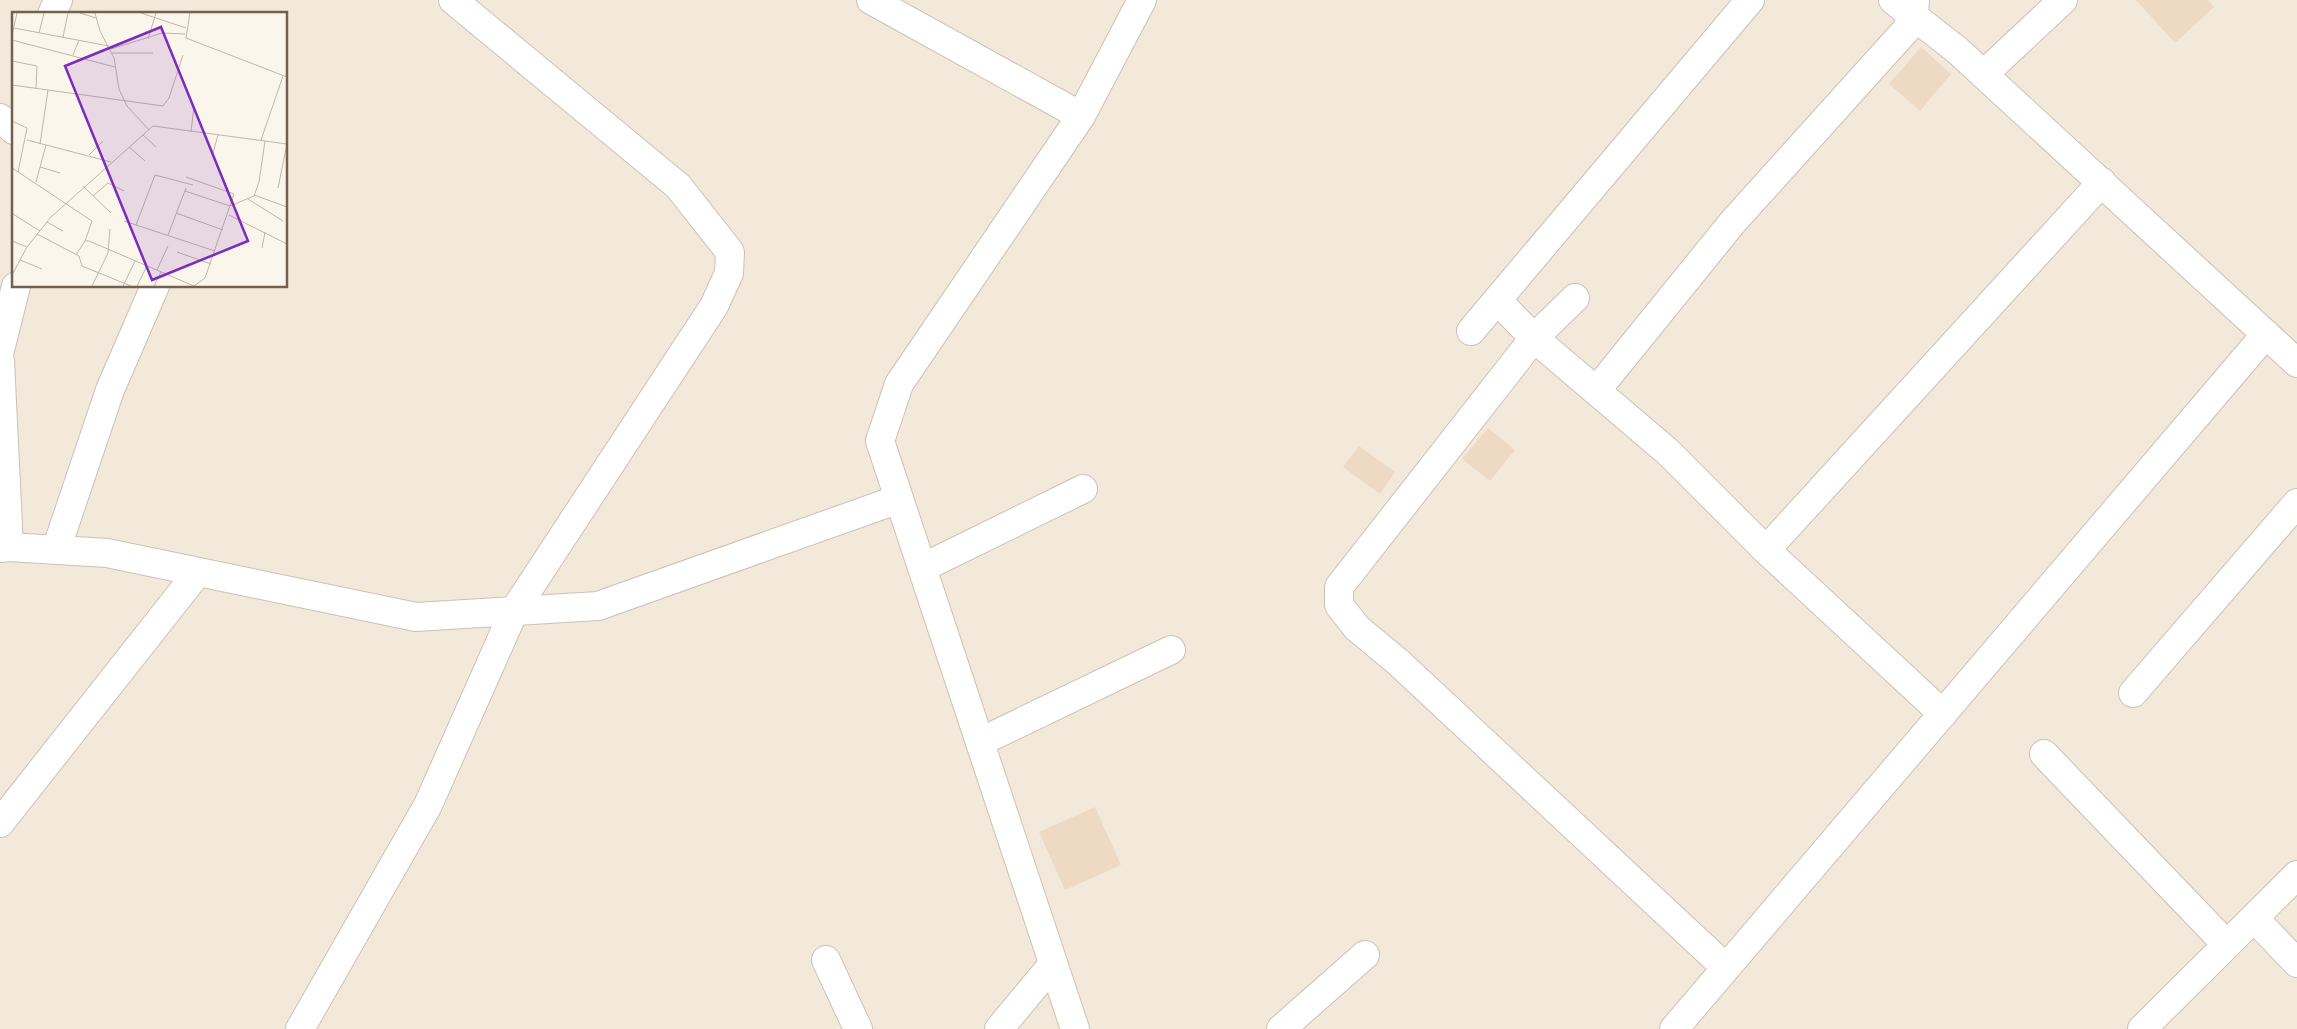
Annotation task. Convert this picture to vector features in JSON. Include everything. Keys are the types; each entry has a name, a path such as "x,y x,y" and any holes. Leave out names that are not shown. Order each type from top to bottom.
{"street":[{"path":"53,12 58,0"},
{"path":"300,1029 428,805 514,611 714,306 729,273 730,252 678,186 453,0"},
{"path":"871,0 1081,116"},
{"path":"1075,1029 880,441 899,384 1081,116 1142,0"},
{"path":"1471,331 1750,0"},
{"path":"1984,74 2063,0"},
{"path":"1907,5 2297,363"},
{"path":"1596,391 1732,223 1906,30 1907,5"},
{"path":"0,118 12,128"},
{"path":"1766,550 2102,182"},
{"path":"0,350 16,288"},
{"path":"56,550 110,390 154,288"},
{"path":"1575,298 1534,338 1339,587 1338,605 1357,628 1398,662 1726,968"},
{"path":"1497,300 1534,338 1668,452 1766,550 1943,714"},
{"path":"1674,1029 2266,334"},
{"path":"0,361 5,547 107,553 416,617 598,606 899,499"},
{"path":"922,568 1083,489"},
{"path":"2133,693 2297,502"},
{"path":"0,823 198,572"},
{"path":"980,742 1171,650"},
{"path":"2044,754 2227,944"},
{"path":"2152,1026 2227,944 2297,875"},
{"path":"2254,918 2297,963"},
{"path":"1281,1029 1365,955"},
{"path":"826,960 858,1029"},
{"path":"998,1029 1053,964"}],"shaded area":[{"path":"0,0 2297,0 2297,1029 0,1029"}],"building":[{"path":"2136,0 2208,0 2214,7 2175,43"},
{"path":"1921,47 1951,74 1920,111 1889,84"},
{"path":"1488,428 1515,450 1490,481 1462,459"},
{"path":"1359,446 1395,472 1380,494 1343,467"},
{"path":"1095,807 1121,865 1065,890 1039,832"}]}
